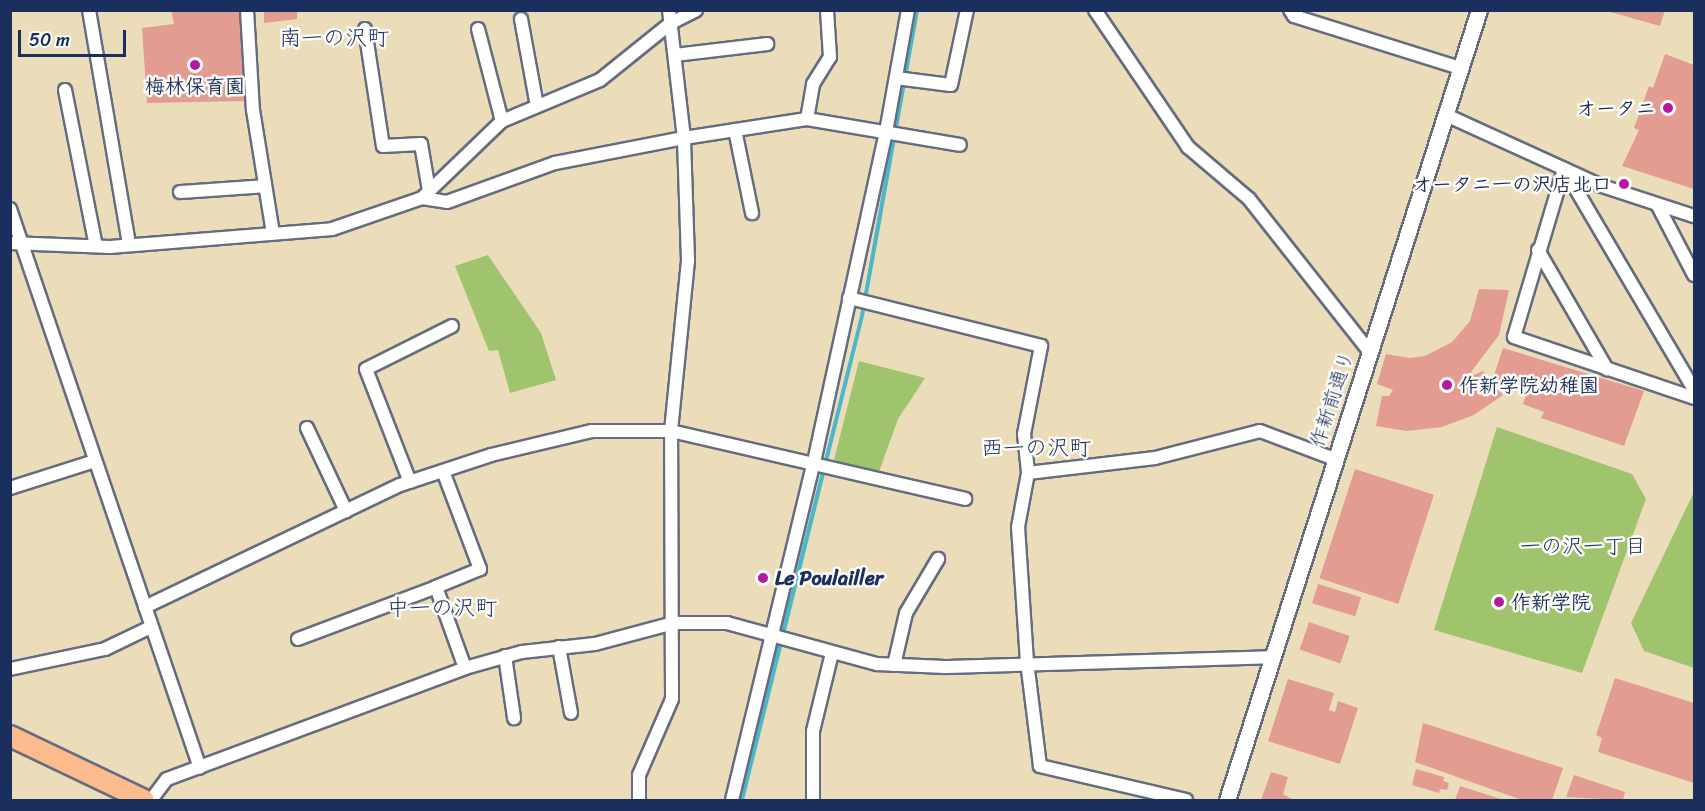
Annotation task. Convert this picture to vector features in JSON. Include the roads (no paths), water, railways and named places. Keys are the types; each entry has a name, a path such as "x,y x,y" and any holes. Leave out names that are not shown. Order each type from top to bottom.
{"main road":[{"path":"10,736 144,801"}],"street":[{"path":"89,10 129,245"},
{"path":"247,10 254,110 273,233"},
{"path":"639,801 639,775 672,699 674,623 671,431 688,260 684,138 669,10"},
{"path":"16,243 129,245 332,229 426,195 502,122 600,80 671,23 696,10"},
{"path":"807,119 813,84 830,57 827,10"},
{"path":"732,801 814,462 886,132 908,10"},
{"path":"896,78 951,85 967,10"},
{"path":"1095,10 1188,147 1249,199 1369,351"},
{"path":"1290,10 1294,16 1460,68"},
{"name":"作新前通り","path":"1227,801 1479,10"},
{"path":"520,19 537,106"},
{"path":"365,29 383,146 421,144 426,195"},
{"path":"478,29 502,122"},
{"path":"675,56 767,44"},
{"path":"65,90 96,246"},
{"path":"1446,115 1564,169 1658,206 1695,216"},
{"path":"426,195 447,202 555,164 684,138 807,119 960,145"},
{"path":"735,130 752,213"},
{"path":"1564,169 1538,250 1514,337 1695,398"},
{"path":"1564,169 1695,390"},
{"path":"180,192 265,186"},
{"path":"1658,206 1695,275"},
{"path":"10,209 16,243 200,768"},
{"path":"1538,250 1607,369"},
{"path":"849,298 1041,346 1023,434 1028,473 1018,527 1027,662 1041,766 1186,801"},
{"path":"410,482 366,369 452,326"},
{"path":"308,428 346,511"},
{"path":"145,607 410,482 592,431 671,431 814,462 965,499"},
{"path":"1028,473 1155,458 1260,431 1335,459"},
{"path":"10,488 94,461"},
{"path":"298,639 480,569 443,471"},
{"path":"894,665 906,613 938,559"},
{"path":"436,587 465,668"},
{"path":"151,801 167,779 465,668 505,656 595,644 674,623 727,624 832,653 894,665 1273,657"},
{"path":"10,669 105,649 151,627"},
{"path":"559,647 571,714"},
{"path":"813,801 813,731 832,653"},
{"path":"505,656 514,718"}],"water":[{"path":"914,11 919,11 864,316 744,800 739,800 860,316"}],"place":[{"name":"梅林保育園","path":"195,65"},
{"name":"オータニ","path":"1668,108"},
{"name":"オータニ一の沢店北口","path":"1624,184"},
{"name":"作新学院幼稚園","path":"1447,385"},
{"name":"Le Poulailler","path":"763,578"},
{"name":"作新学院","path":"1499,602"}],"district":[{"name":"南一の沢町","path":"334,38"},
{"name":"西一の沢町","path":"1036,448"},
{"name":"一の沢一丁目","path":"1583,546"},
{"name":"中一の沢町","path":"442,608"}]}
